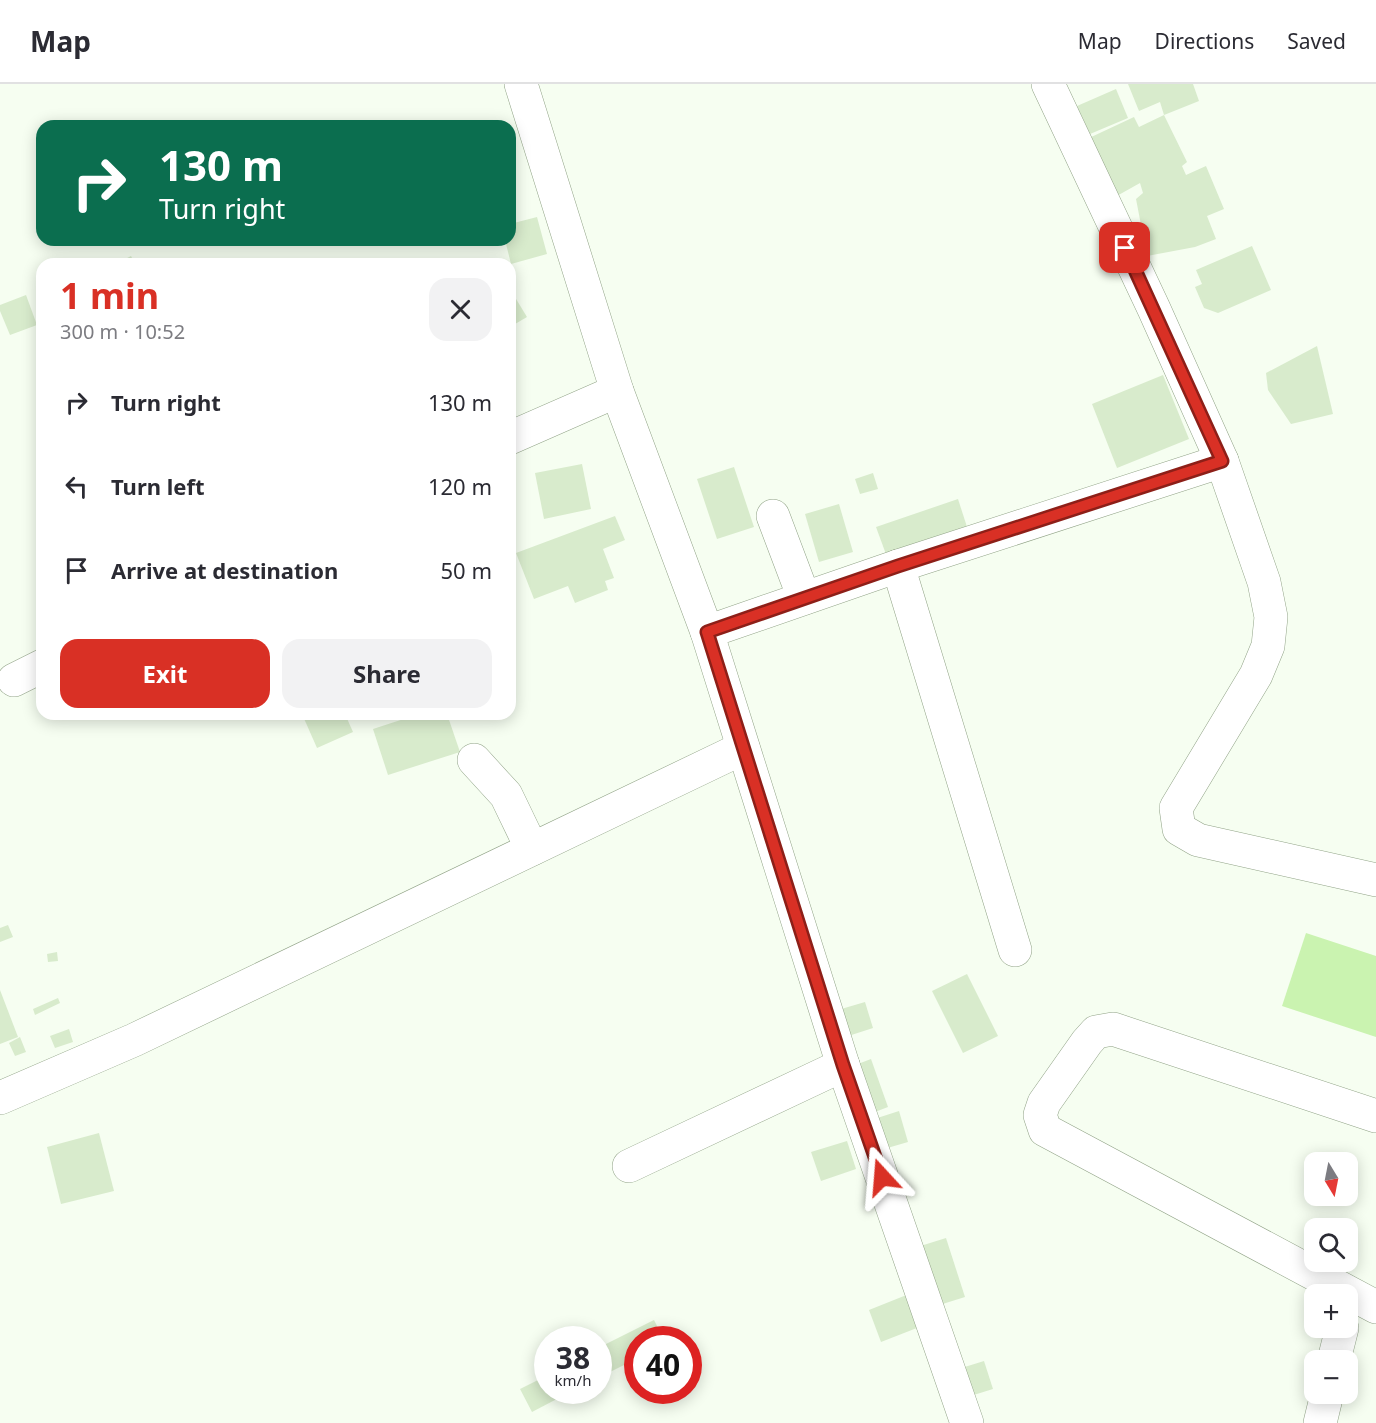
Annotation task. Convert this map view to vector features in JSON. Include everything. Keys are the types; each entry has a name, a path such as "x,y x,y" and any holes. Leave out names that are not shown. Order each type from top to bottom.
{"street":[{"path":"521,84 617,391 707,632 843,1065 967,1423"},
{"path":"1048,84 1154,309 1222,461 1264,582 1271,617 1268,646 1256,675 1176,808 1179,829 1198,840 1376,880"},
{"path":"516,435 617,391"},
{"path":"707,632 898,566 1222,461"},
{"path":"773,516 804,598"},
{"path":"898,566 1015,950"},
{"path":"0,1098 134,1040 743,748"},
{"path":"474,760 506,795 532,849"},
{"path":"1324,1284 1046,1130 1040,1114 1044,1103 1087,1042 1096,1032 1113,1029 1376,1116"},
{"path":"629,1166 843,1065"},
{"path":"1320,1423 1325,1404"}],"green space":[{"path":"1306,933 1376,956 1376,1037 1282,1006"}],"building":[{"path":"1128,84 1193,84 1199,101 1164,115 1160,102 1139,111"},
{"path":"1116,89 1128,118 1090,134 1077,106"},
{"path":"1164,115 1187,162 1182,166 1186,175 1206,166 1224,209 1207,216 1216,239 1195,247 1147,256 1136,199 1143,193 1140,183 1115,197 1087,139 1134,117 1139,127"},
{"path":"537,217 547,254 516,263 516,258 510,258 506,246 516,246 516,222"},
{"path":"1252,246 1271,290 1218,313 1204,308 1195,287 1202,284 1196,270"},
{"path":"26,295 36,325 10,335 0,311 0,305"},
{"path":"516,299 527,317 516,323"},
{"path":"1317,346 1333,414 1291,424 1268,390 1266,373"},
{"path":"1163,375 1189,439 1117,468 1092,404"},
{"path":"582,464 591,509 544,519 535,473"},
{"path":"734,467 754,527 717,539 697,479"},
{"path":"873,473 878,489 860,494 855,479"},
{"path":"958,499 968,530 887,557 876,527"},
{"path":"839,504 853,552 819,562 805,514"},
{"path":"615,516 625,540 603,549 614,578 605,581 608,590 575,603 568,586 534,599 516,553"},
{"path":"305,720 348,720 353,732 317,748"},
{"path":"401,720 449,720 460,752 388,775 373,729"},
{"path":"8,925 13,937 0,942 0,928"},
{"path":"57,952 58,961 48,962 47,954"},
{"path":"967,974 998,1036 963,1053 932,991"},
{"path":"0,990 18,1037 0,1044"},
{"path":"58,998 60,1003 35,1015 33,1009"},
{"path":"865,1002 873,1028 839,1039 831,1012"},
{"path":"69,1029 73,1042 55,1048 50,1036"},
{"path":"20,1037 26,1052 15,1056 9,1043"},
{"path":"871,1059 888,1107 867,1115 850,1067"},
{"path":"899,1111 908,1142 877,1151 868,1121"},
{"path":"99,1133 114,1191 61,1204 47,1147"},
{"path":"847,1141 856,1169 821,1181 811,1152"},
{"path":"946,1238 965,1297 933,1307 914,1248"},
{"path":"909,1294 922,1326 881,1342 869,1310"},
{"path":"654,1320 657,1326 642,1326"},
{"path":"624,1335 624,1365 612,1371 612,1341"},
{"path":"984,1361 993,1389 964,1398 955,1370"},
{"path":"534,1382 534,1404 547,1404 532,1412 520,1389"}],"route":[{"path":"882,1177 843,1065 707,632 898,566 1222,461 1125,248"}]}
